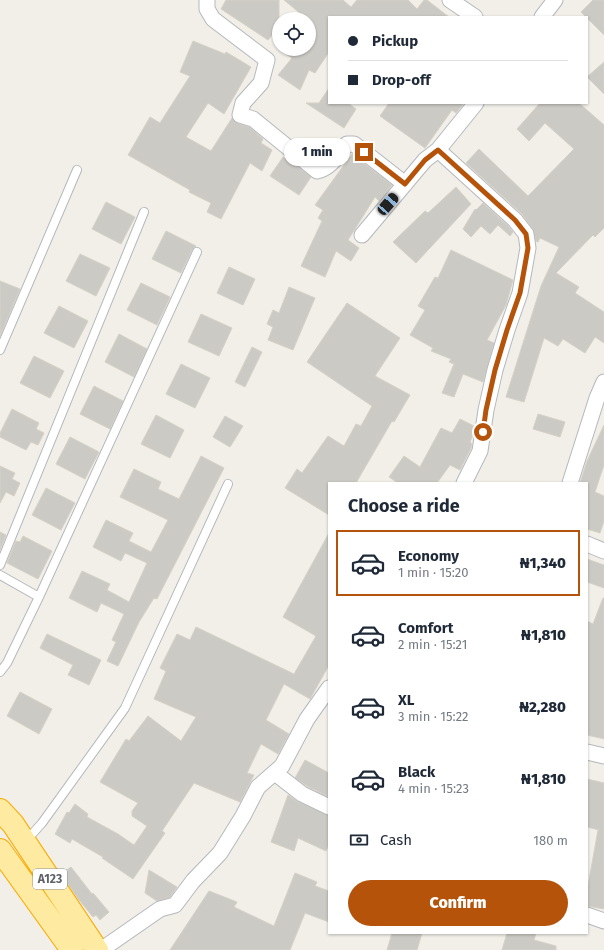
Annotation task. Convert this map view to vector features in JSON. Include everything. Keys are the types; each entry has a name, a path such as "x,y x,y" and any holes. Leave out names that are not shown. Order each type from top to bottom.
{"highway":[{"name":"A123","path":"0,810 13,824 97,950"},
{"name":"A123","path":"0,850 72,950"}],"street":[{"path":"207,0 208,9 213,19 266,60 261,83 243,103 240,115 253,119 317,171 324,170 329,166 347,144 354,144 405,184"},
{"path":"450,0 474,16"},
{"path":"543,16 555,0"},
{"path":"362,235 425,160 438,150 475,104"},
{"path":"438,150 515,220 526,234 528,248 520,293 495,370 486,410 480,451 464,482"},
{"path":"570,482 597,398 604,382"},
{"path":"588,544 604,551"},
{"path":"102,950 160,909 175,905 193,881 220,853 243,816 258,787 282,766 308,719 328,689"},
{"path":"588,752 604,756"},
{"path":"275,773 302,794 328,807"},
{"path":"588,915 604,921"}],"lane":[{"path":"0,350 77,170"},
{"path":"0,565 144,212"},
{"path":"0,672 7,663 39,597 197,252"},
{"path":"25,842 42,823 126,708 228,484"},
{"path":"0,575 39,597"}],"building":[{"path":"226,0 279,0 279,12 272,12 272,35 268,40 221,9"},
{"path":"284,0 343,0 351,7 357,0 408,0 417,9 424,0 427,0 448,16 328,16 328,54 315,73 309,70 300,90 278,75 292,58 289,56 316,56 316,12 299,12"},
{"path":"593,0 604,0 604,35 588,19 588,16 585,16 581,12"},
{"path":"193,41 225,54 226,52 251,67 224,114 208,103 186,137 211,151 232,118 237,123 249,127 263,139 261,143 272,150 262,171 250,163 221,219 207,212 211,203 189,192 190,190 128,155 150,117 160,123 190,76 180,72"},
{"path":"604,62 604,94 588,78 588,76"},
{"path":"328,90 328,104 349,104 356,109 344,128 306,103 319,103"},
{"path":"388,104 463,104 456,113 452,110 425,148 380,116"},
{"path":"539,104 580,104 604,125 604,228 595,237 593,235 556,273 579,287 575,293 604,312 604,343 595,337 585,353 563,339 558,346 544,338 524,402 506,397 541,286 559,247 540,238 538,242 536,241 533,229 522,214 466,163 479,149 528,196 574,149 545,123 529,141 517,129"},
{"path":"352,154 392,185 379,201 375,197 348,240 359,248 351,261 336,251 325,277 301,266 322,221 318,218 323,210 315,205"},
{"path":"283,157 311,177 299,195 270,176"},
{"path":"456,187 471,204 416,263 393,242 425,211 428,213"},
{"path":"106,202 135,217 121,244 92,229"},
{"path":"483,203 513,232 510,236 498,225 490,234 481,226 471,237 463,229 475,209 476,210"},
{"path":"166,231 196,246 192,250 181,273 152,259"},
{"path":"451,250 513,280 506,305 487,340 494,343 483,382 463,374 454,397 442,393 454,364 449,362 451,359 431,351 433,348 410,335 425,310 418,306 435,277 438,278"},
{"path":"80,254 110,268 96,296 66,281"},
{"path":"229,267 255,279 243,305 217,293"},
{"path":"0,281 20,289 0,336"},
{"path":"141,283 170,297 157,325 127,310"},
{"path":"289,287 315,298 293,350 268,340 273,327 267,324 273,310 279,313"},
{"path":"347,303 400,338 375,376 410,395 394,422 392,421 357,482 328,482 328,514 285,488 297,469 302,473 328,436 344,446 356,424 361,426 372,406 307,362"},
{"path":"59,306 88,321 74,348 44,333"},
{"path":"201,314 232,328 219,356 188,342"},
{"path":"119,334 147,349 134,377 105,362"},
{"path":"252,347 262,352 245,387 235,382"},
{"path":"34,356 64,371 50,398 20,383"},
{"path":"181,364 210,378 195,408 166,394"},
{"path":"94,386 123,401 110,429 80,414"},
{"path":"12,409 39,423 36,429 44,433 38,445 31,442 26,450 0,437 0,433"},
{"path":"538,414 565,422 560,437 533,429"},
{"path":"156,415 184,430 170,458 141,444"},
{"path":"225,416 243,426 230,447 213,437"},
{"path":"460,419 474,426 473,435 470,442 472,444 471,448 460,470 450,465 438,482 396,482 389,477 404,456 420,467 441,428 452,433"},
{"path":"604,425 604,465 595,492 604,496 604,521 600,533 588,529 588,482 580,482 587,461"},
{"path":"70,437 99,452 85,479 56,464"},
{"path":"201,456 224,468 157,599 154,598 139,622 118,666 107,661 116,642 112,640 124,614 101,603 97,612 69,598 82,571 110,584 107,590 129,602 147,563 125,553 121,561 93,547 106,520 133,533 129,541 151,552 168,520 120,497 134,469 161,482 158,489 179,499"},
{"path":"0,466 15,473 12,479 20,483 14,496 6,492 0,503"},
{"path":"46,488 75,503 61,530 32,515"},
{"path":"0,532 6,535 0,550"},
{"path":"328,535 328,667 310,699 284,684 266,720 289,734 278,754 261,744 247,773 254,775 240,802 194,783 162,831 165,833 133,879 102,858 103,857 72,839 70,843 55,834 67,812 69,813 75,804 88,814 87,817 118,834 134,845 147,826 132,816 132,811 138,803 100,782 126,739 129,741 148,716 181,741 196,717 154,699 166,671 160,668 177,634 190,640 196,627 294,674 316,636 283,617"},
{"path":"23,536 52,551 38,579 7,563 16,541 20,542"},
{"path":"588,559 604,565 604,588 588,582"},
{"path":"604,598 604,739 588,735 588,622 593,624"},
{"path":"47,634 101,660 89,685 68,675 73,665 40,648"},
{"path":"20,692 52,709 39,734 7,716"},
{"path":"305,760 328,772 328,796 307,786 295,778"},
{"path":"588,779 604,783 604,909 588,906 588,885 599,830 588,827"},
{"path":"288,795 298,802 328,816 328,846 326,851 298,838 294,851 271,842"},
{"path":"71,867 92,894 93,893 109,912 100,920 96,915 93,917 61,874"},
{"path":"149,870 177,887 170,897 157,901 145,893"},
{"path":"295,873 317,882 315,886 328,891 328,922 305,913 290,950 170,950 209,891 237,902 234,907 274,926"},
{"path":"392,934 422,934 417,950 387,950"},
{"path":"507,934 536,934 534,940 556,946 556,950 502,950"}],"route":[{"path":"364,152 405,184 425,160 438,150 515,220 526,234 528,248 520,293 495,370 486,410 483,432"}]}
